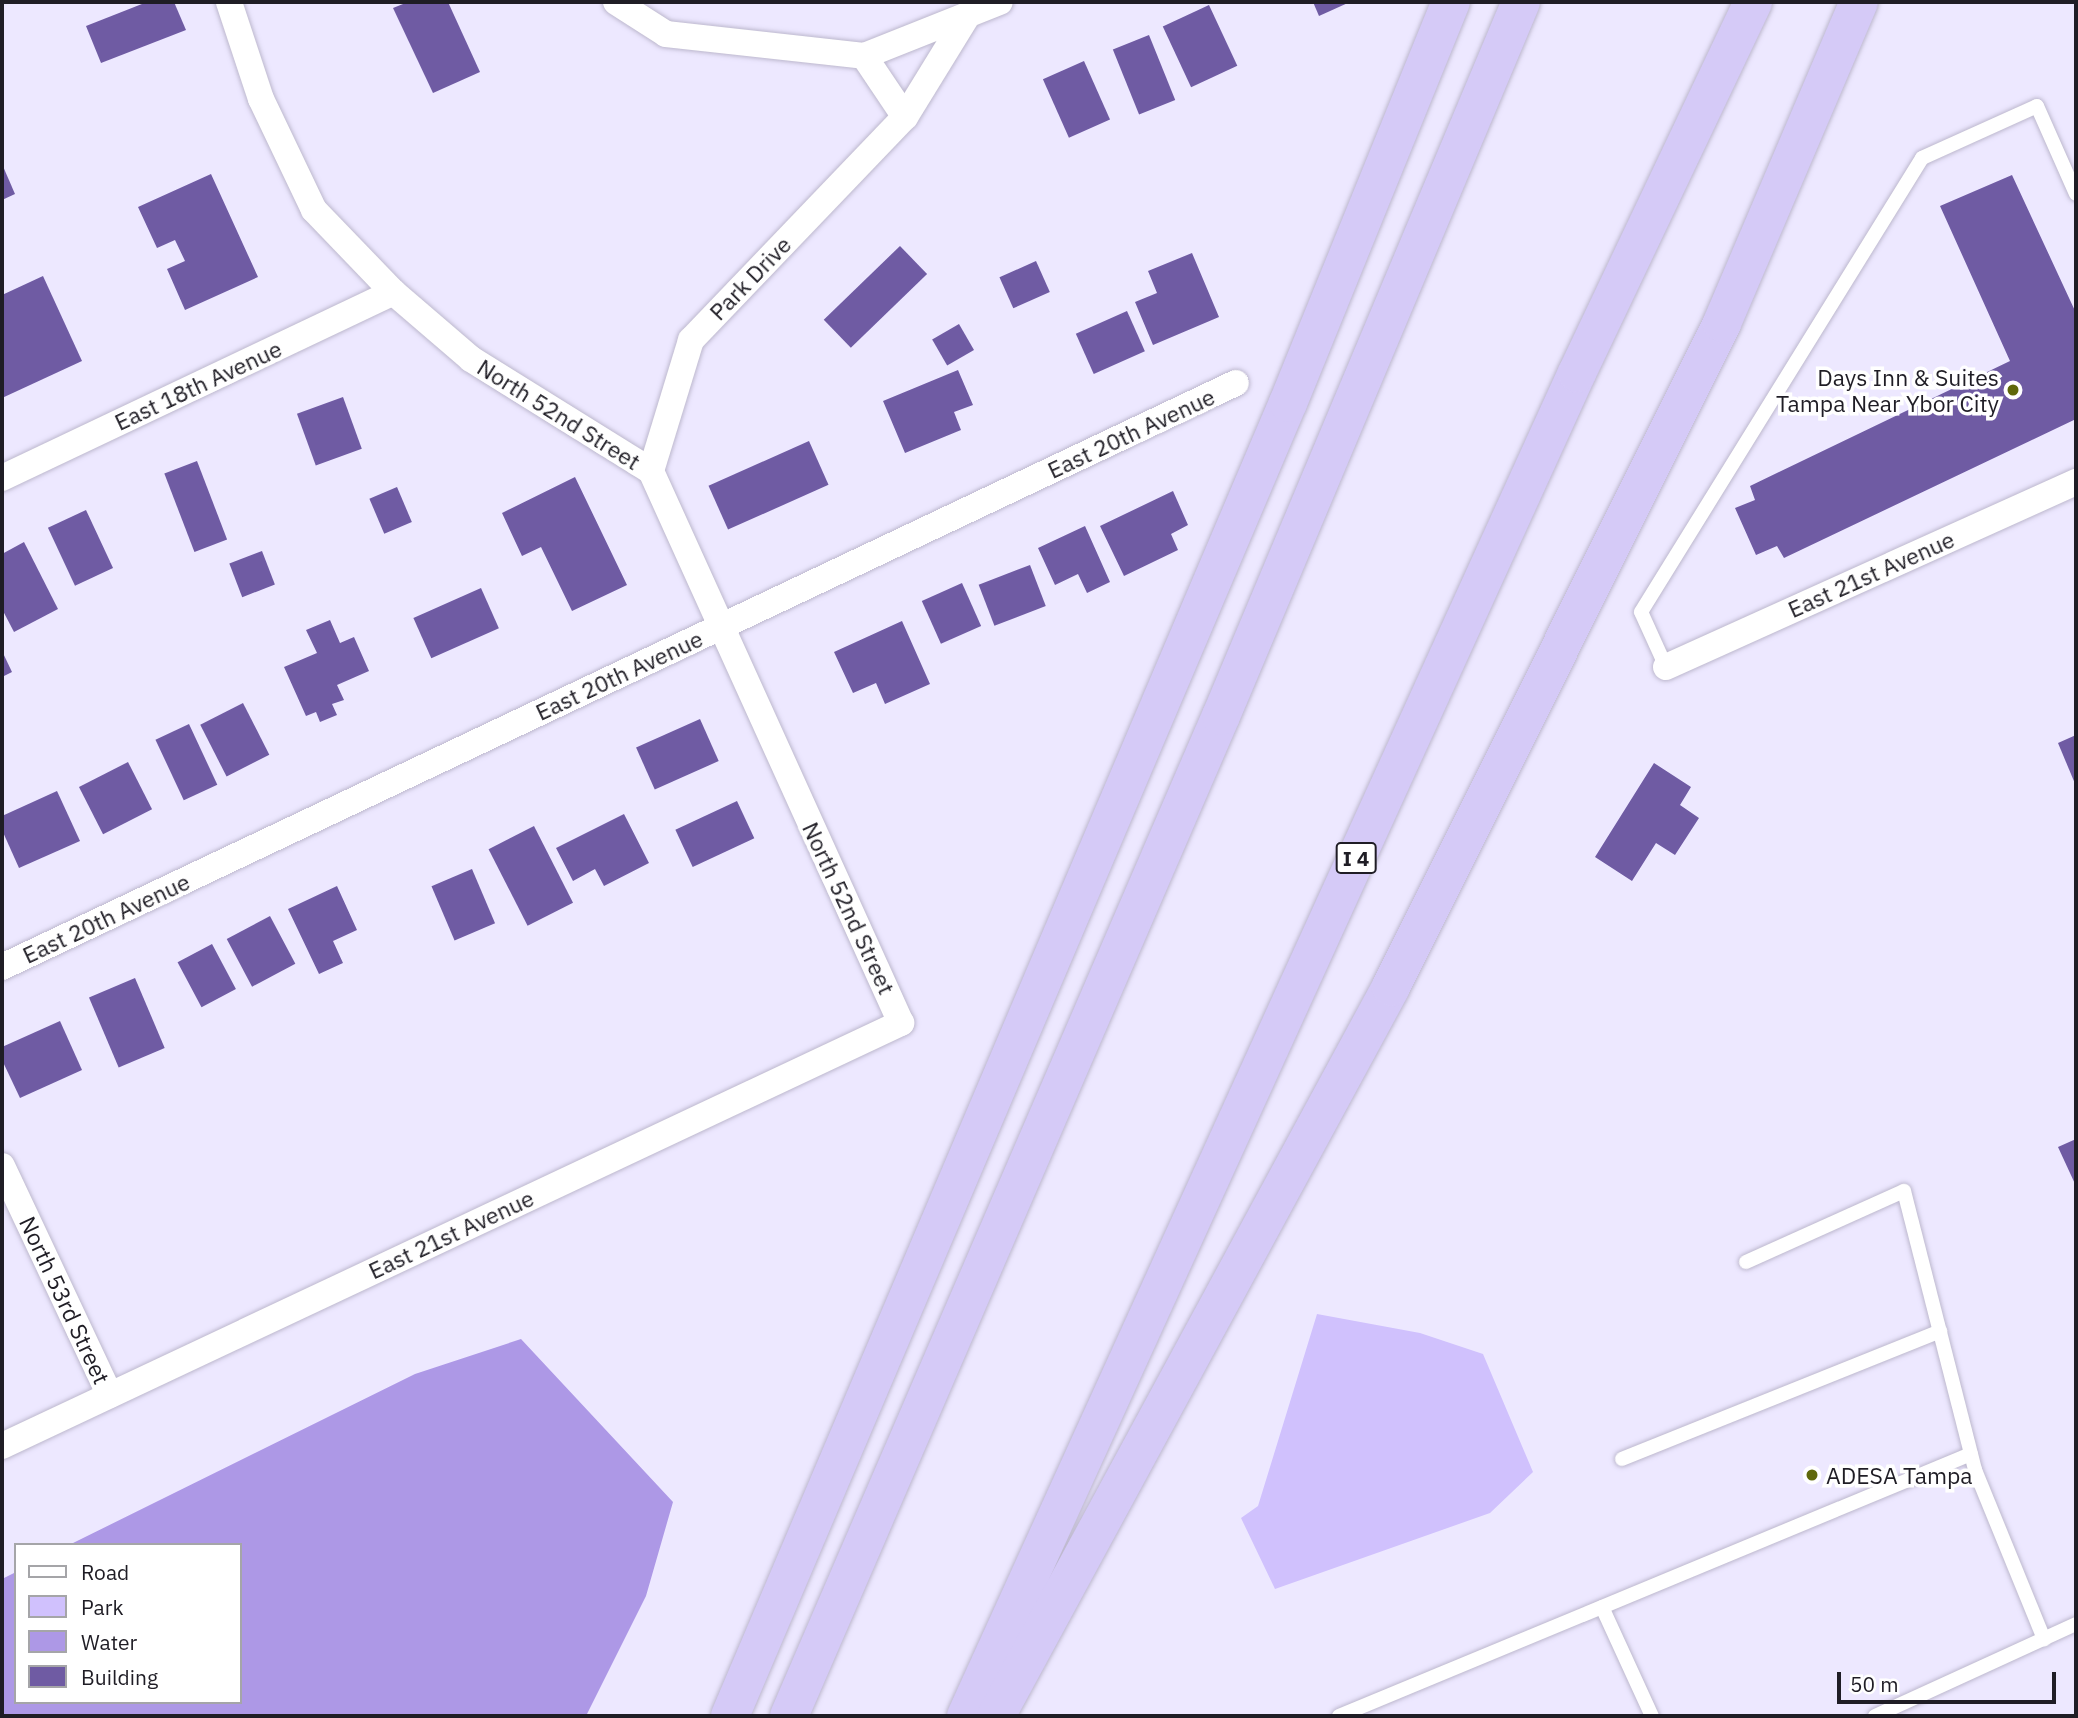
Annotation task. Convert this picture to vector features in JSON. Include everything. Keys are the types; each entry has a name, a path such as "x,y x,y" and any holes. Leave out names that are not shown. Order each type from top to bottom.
{"highway":[{"path":"730,1716 1288,404 1451,2"},
{"path":"789,1716 1216,729 1521,2"},
{"name":"I 4","path":"966,1716 1577,373 1753,2"},
{"path":"996,1716 1391,987 1722,323 1859,2"}],"street":[{"name":"North 52nd Street","path":"229,2 261,99 314,210 393,292 471,359 651,471 901,1023"},
{"path":"615,2 666,34 864,56 965,19 1000,2"},
{"name":"Park Drive","path":"651,471 691,340 905,117 965,19"},
{"path":"864,56 905,117"},
{"name":"East 18th Avenue","path":"2,478 393,292"},
{"name":"East 20th Avenue","path":"2,967 1236,383"},
{"name":"East 21st Avenue","path":"1666,667 2076,482"},
{"name":"East 21st Avenue","path":"2,1446 901,1023"},
{"name":"North 53rd Street","path":"2,1166 110,1395"}],"lane":[{"path":"1666,667 1641,612 1922,158 2037,106 2076,194"},
{"path":"1746,1262 1904,1191 1971,1454 2044,1639"},
{"path":"1622,1460 1940,1331"},
{"path":"1339,1716 1971,1454"},
{"path":"1602,1607 1652,1716"},
{"path":"1875,1716 2076,1624"}],"green space":[{"path":"1317,1314 1420,1333 1483,1354 1533,1472 1490,1513 1275,1589 1241,1518 1258,1506"}],"water":[{"path":"521,1339 673,1502 646,1596 586,1716 2,1716 2,1579 14,1573 14,1704 242,1704 242,1543 73,1543 415,1374"}],"building":[{"path":"147,2 174,2 186,30 101,63 86,26"},
{"path":"408,2 448,2 480,72 433,93 393,8"},
{"path":"1313,2 1350,2 1319,16"},
{"path":"1209,5 1237,66 1191,87 1163,27"},
{"path":"1149,35 1175,100 1139,115 1113,50"},
{"path":"1084,61 1110,119 1069,138 1043,79"},
{"path":"2,164 15,194 2,200"},
{"path":"211,174 258,277 185,310 167,269 185,261 175,240 157,248 138,207"},
{"name":"Days Inn & Suites Tampa Near Ybor City","path":"2012,175 2076,313 2076,419 1784,558 1777,546 1756,555 1735,508 1755,500 1750,486 2010,361 1940,206"},
{"path":"900,246 927,274 851,348 824,320"},
{"path":"1192,253 1219,317 1153,345 1135,302 1157,293 1148,271"},
{"path":"1036,261 1050,292 1013,308 999,277"},
{"path":"43,276 82,361 2,398 2,295"},
{"path":"1127,311 1145,351 1094,374 1076,334"},
{"path":"959,324 974,350 947,365 932,340"},
{"path":"958,370 973,405 954,412 961,430 905,453 883,401"},
{"path":"343,397 362,449 316,465 297,414"},
{"path":"809,441 829,485 728,530 709,486"},
{"path":"197,461 227,539 194,552 164,474"},
{"path":"575,477 627,585 572,611 541,547 522,556 502,513"},
{"path":"397,487 412,522 384,534 369,499"},
{"path":"1173,491 1188,525 1171,534 1178,550 1124,576 1100,526"},
{"path":"86,510 113,568 75,586 48,528"},
{"path":"1085,526 1110,582 1087,593 1078,574 1055,585 1038,548"},
{"path":"24,542 58,609 14,632 2,609 2,554"},
{"path":"262,551 275,585 242,597 229,564"},
{"path":"1030,565 1046,606 994,626 979,585"},
{"path":"962,583 981,626 941,644 922,601"},
{"path":"481,588 499,628 431,658 413,618"},
{"path":"330,620 340,643 354,637 369,671 337,685 344,700 332,704 337,715 320,722 316,712 306,716 284,667 317,653 306,630"},
{"path":"902,621 930,684 885,704 876,683 853,693 834,652"},
{"path":"2,651 12,672 2,677"},
{"path":"243,703 269,755 227,776 200,725"},
{"path":"700,719 719,761 655,789 636,747"},
{"path":"189,724 217,785 184,800 155,740"},
{"path":"2076,735 2076,786 2058,743"},
{"path":"128,762 152,809 103,834 79,787"},
{"path":"1654,763 1691,787 1680,805 1699,818 1675,855 1656,843 1632,881 1595,857"},
{"path":"57,791 80,841 19,868 2,830 2,816"},
{"path":"737,801 754,838 693,867 675,830"},
{"path":"624,814 649,863 604,886 595,869 573,881 556,848"},
{"path":"534,826 573,903 528,926 489,849"},
{"path":"472,869 495,923 455,941 431,886"},
{"path":"337,886 357,930 333,941 343,963 319,974 288,909"},
{"path":"270,916 295,964 252,987 227,939"},
{"path":"212,944 236,989 202,1007 178,962"},
{"path":"135,978 165,1048 119,1067 89,998"},
{"path":"60,1021 82,1070 20,1098 2,1060 2,1047"},
{"path":"2076,1139 2076,1186 2058,1147"}],"place":[{"name":"Days Inn & Suites Tampa Near Ybor City","path":"2013,390"},
{"name":"ADESA Tampa","path":"1812,1475"}]}
